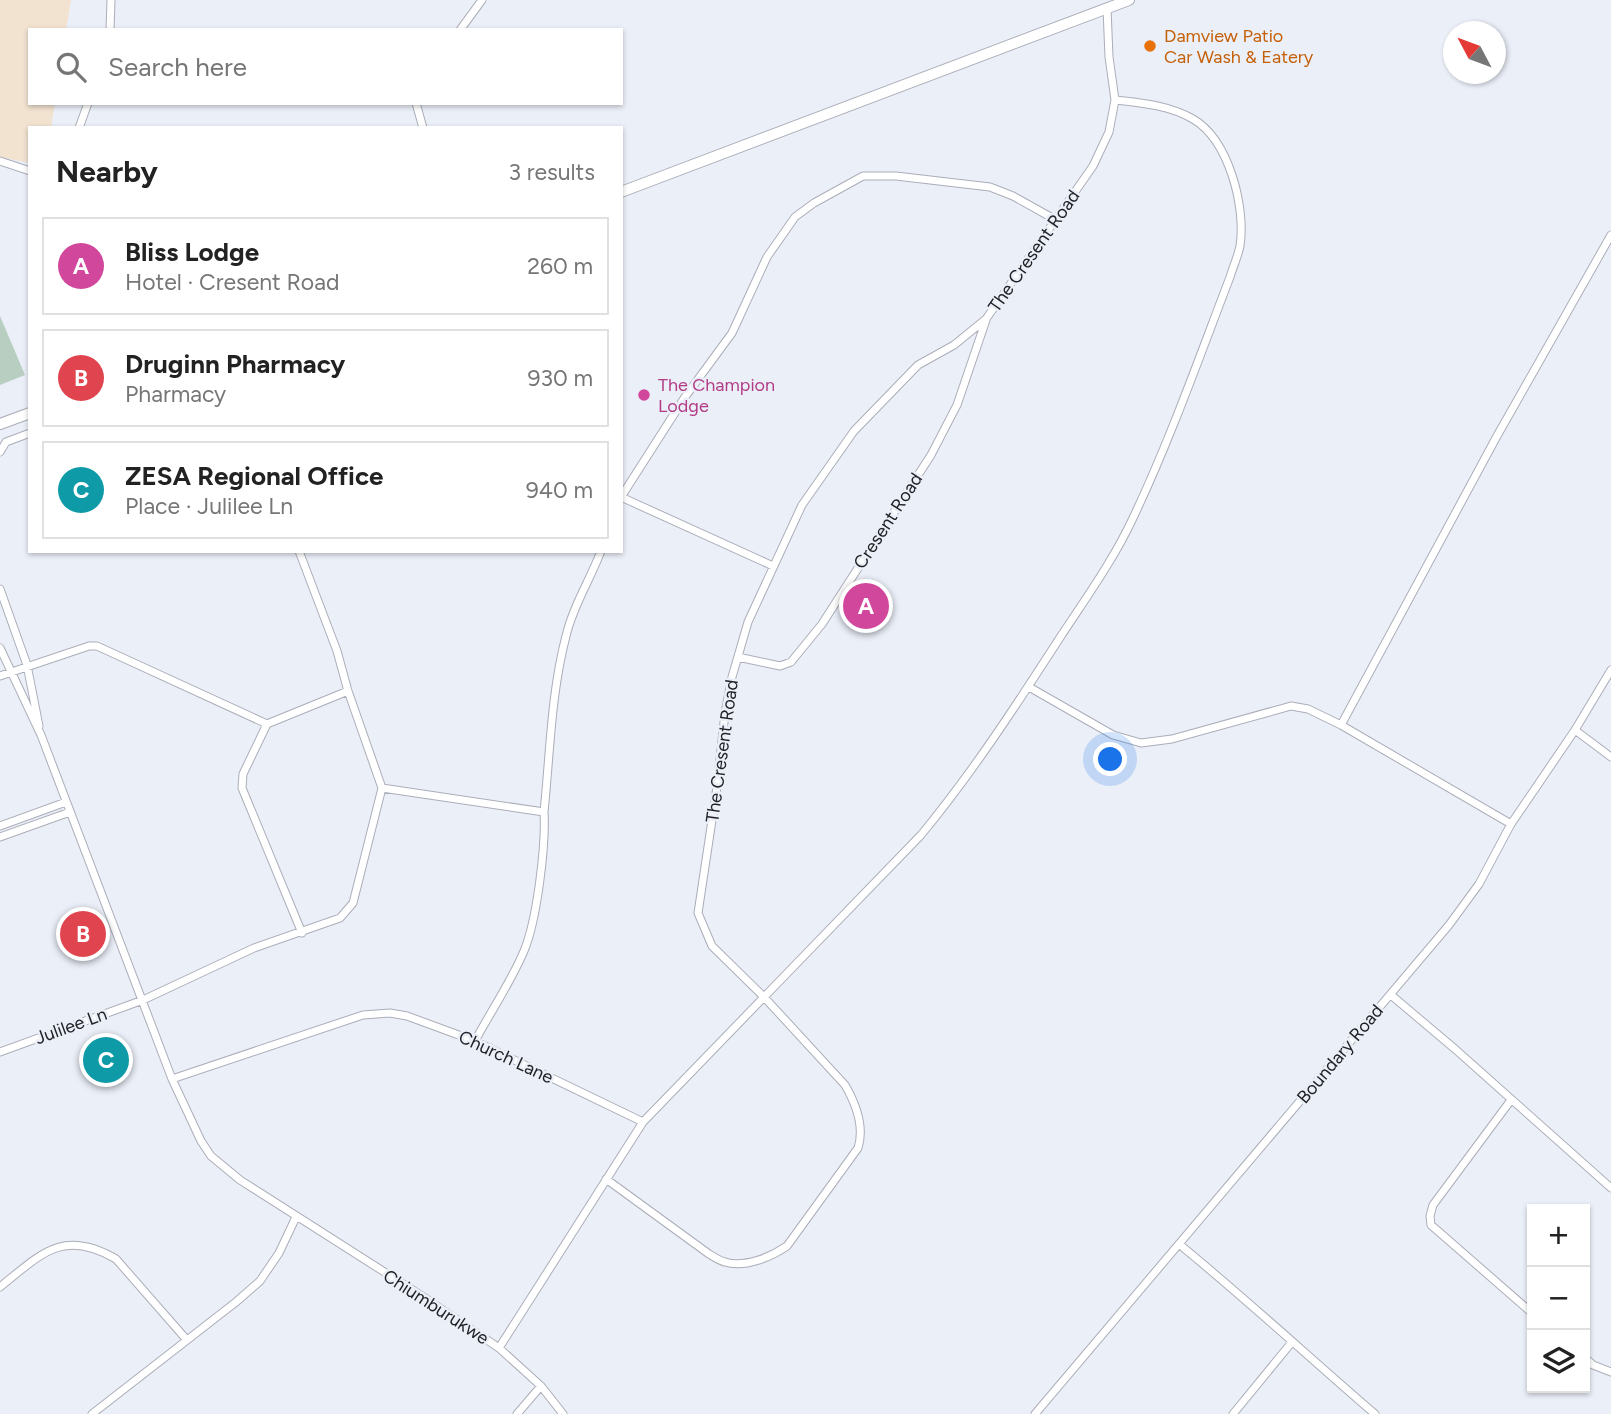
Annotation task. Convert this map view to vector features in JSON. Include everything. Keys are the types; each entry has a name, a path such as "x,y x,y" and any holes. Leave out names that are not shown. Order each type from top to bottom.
{"highway":[{"path":"623,191 1129,0"},
{"path":"0,424 28,414"}],"street":[{"path":"110,28 111,0"},
{"path":"461,28 482,0"},
{"name":"The Cresent Road","path":"606,1179 709,1254 725,1262 741,1264 760,1259 787,1246 858,1148 862,1138 861,1130 853,1100 845,1084 764,996 712,946 698,913 717,786 724,713 748,622 802,505 855,431 918,365 954,345 986,319 1093,166 1109,132 1115,100 1109,57 1107,8"},
{"path":"499,1348 643,1122 921,835 958,790 1029,687 1132,521 1155,469 1240,246 1236,190 1226,160 1213,139 1196,121 1178,112 1152,104 1115,100"},
{"path":"80,126 87,105"},
{"path":"417,105 422,126"},
{"path":"0,161 28,170"},
{"path":"623,494 685,397 732,333 767,257 795,218 814,203 863,176 897,176 990,187 1013,196 1056,220"},
{"path":"1340,725 1497,436 1611,235"},
{"name":"Cresent Road","path":"738,657 780,666 791,662 816,632 931,455 957,405 986,319"},
{"path":"0,452 6,442 28,434"},
{"path":"623,498 774,566"},
{"path":"300,553 337,651 382,788 544,812"},
{"path":"475,1041 528,938 545,833 544,812 557,683 573,611 600,553"},
{"path":"1,593 27,665 41,735"},
{"path":"0,676 27,665 97,646 267,723"},
{"path":"0,649 41,735"},
{"name":"Boundary Road","path":"1035,1414 1449,925 1479,884 1511,824 1575,730 1611,670"},
{"path":"1029,687 1114,735 1141,743 1172,739 1291,706 1308,709 1511,824"},
{"path":"302,933 242,788 243,774 267,723 348,691"},
{"path":"1575,730 1611,757"},
{"name":"Chiumburukwe","path":"41,735 172,1079 201,1141 211,1156 240,1181 499,1348 541,1386 563,1414"},
{"name":"Julilee Ln","path":"0,1052 143,1000 254,948 341,918 353,903 382,788"},
{"path":"0,826 66,802"},
{"path":"0,837 71,812"},
{"path":"1391,995 1611,1188"},
{"name":"Church Lane","path":"172,1079 363,1015 390,1013 407,1016 475,1041 643,1122"},
{"path":"1511,1100 1433,1205 1430,1216 1431,1225 1527,1308"},
{"path":"92,1414 260,1281 279,1253 296,1217"},
{"path":"1179,1244 1248,1301 1375,1414"},
{"path":"0,1287 41,1254 56,1246 73,1245 103,1251 116,1259 186,1339"},
{"path":"1233,1414 1292,1342"},
{"path":"1590,1362 1611,1372"},
{"path":"520,1413 541,1386"}],"shaded area":[{"path":"0,0 71,0 66,28 28,28 28,105 55,105 51,126 28,126 28,163 0,157"}],"green space":[{"path":"0,316 25,375 0,385"}],"place":[{"name":"Damview Patio Car Wash & Eatery","path":"1150,46"},
{"name":"The Champion Lodge","path":"644,395"},
{"name":"Bliss Lodge","path":"866,606"},
{"name":"Druginn Pharmacy","path":"83,934"},
{"name":"ZESA Regional Office","path":"106,1060"}]}
